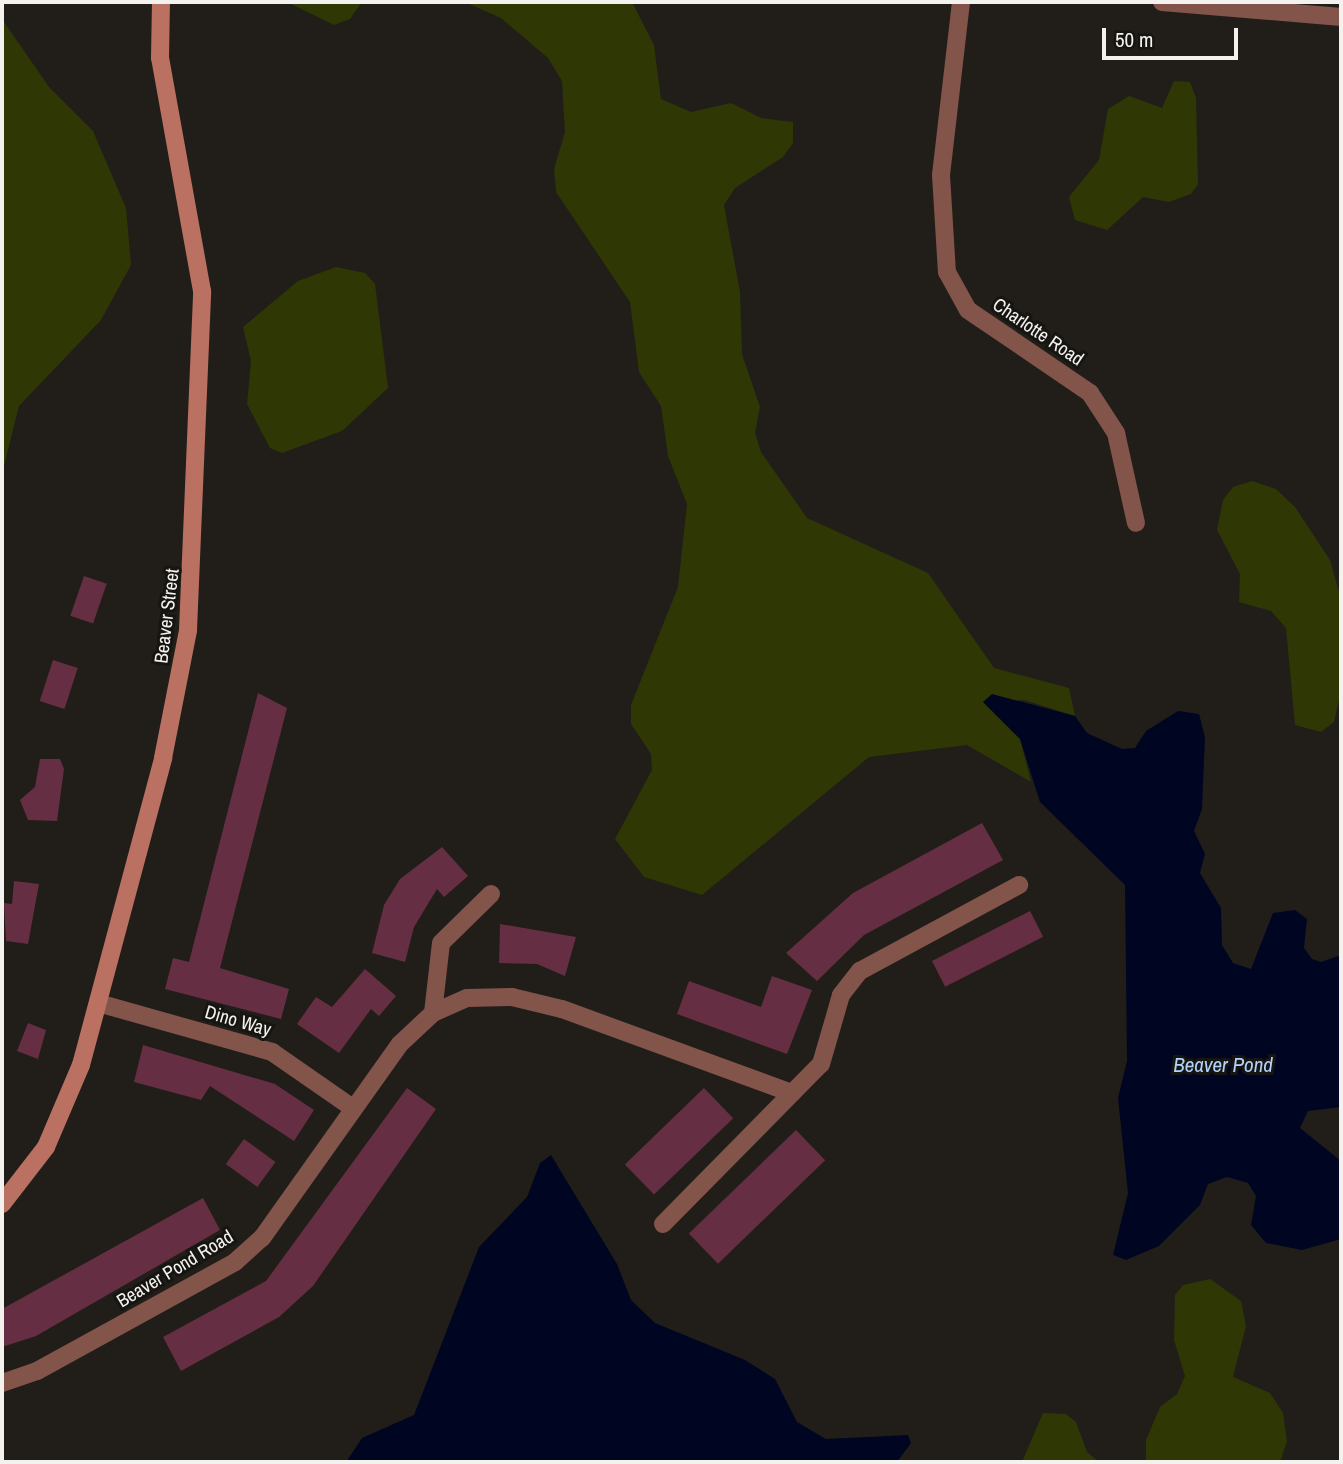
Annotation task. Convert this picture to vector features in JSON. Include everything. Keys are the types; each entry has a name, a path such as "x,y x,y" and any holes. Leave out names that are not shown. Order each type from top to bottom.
{"street":[{"name":"Beaver Street","path":"2,1204 46,1147 64,1111 98,1003 178,690 194,580 202,291 160,58 161,2"},
{"name":"Charlotte Road","path":"961,2 942,175 947,272 968,310 1090,393 1116,433 1136,523"},
{"path":"1162,2 1341,17"},
{"path":"663,1224 821,1064 841,995 860,971 1019,885"},
{"path":"433,1013 441,943 491,894"},
{"path":"433,1013 467,998 512,997 792,1093"},
{"name":"Dino Way","path":"98,1003 272,1052 353,1108"},
{"name":"Beaver Pond Road","path":"2,1383 37,1371 235,1262 262,1238 353,1108 433,1013"}],"green space":[{"path":"287,2 362,2 350,19 334,25"},
{"path":"465,2 632,2 654,45 661,99 691,112 731,103 761,118 793,122 793,143 783,157 735,188 724,205 740,292 742,354 760,407 755,433 761,452 807,518 928,573 994,668 1069,688 1075,716 1024,700 983,702 1020,739 1031,782 967,745 869,757 702,895 644,877 615,839 652,770 651,754 631,724 631,705 678,587 687,504 668,456 661,406 639,372 630,302 556,192 554,169 565,132 562,81 548,58 501,18"},
{"path":"2,19 49,87 93,131 126,208 131,265 101,320 19,406 2,474"},
{"path":"1174,81 1190,82 1196,98 1198,184 1191,194 1169,202 1143,197 1107,230 1075,220 1069,197 1099,160 1108,109 1129,96 1162,108"},
{"path":"336,267 365,273 375,284 388,388 342,431 282,453 270,448 247,404 251,361 243,327 298,281"},
{"path":"1252,481 1276,489 1295,507 1330,560 1341,599 1341,692 1334,722 1321,732 1295,725 1286,628 1271,611 1239,602 1240,574 1217,530 1223,500 1233,487"},
{"path":"1210,1279 1241,1301 1246,1326 1233,1377 1270,1393 1283,1413 1287,1441 1280,1462 1146,1462 1146,1440 1160,1407 1177,1394 1185,1376 1174,1340 1175,1295 1183,1285"},
{"path":"1043,1413 1066,1414 1076,1422 1087,1452 1099,1462 1022,1462"}],"water":[{"name":"Beaver Pond","path":"992,694 1075,716 1087,733 1122,749 1135,748 1146,731 1178,711 1199,714 1205,737 1202,809 1194,831 1205,854 1200,873 1221,908 1222,945 1233,963 1251,969 1273,913 1295,910 1307,919 1304,948 1312,959 1321,962 1341,955 1341,1107 1308,1111 1300,1128 1341,1161 1341,1239 1302,1250 1266,1243 1251,1225 1256,1196 1248,1183 1227,1177 1208,1184 1200,1205 1159,1246 1126,1260 1113,1255 1128,1193 1118,1098 1127,1061 1125,885 1040,802 1020,739 983,702"},
{"path":"551,1155 617,1264 631,1300 655,1323 745,1360 775,1379 797,1422 826,1439 908,1435 911,1443 897,1462 346,1462 362,1438 414,1415 479,1247 527,1197 540,1163"}],"building":[{"path":"84,576 107,584 93,624 70,616"},
{"path":"53,660 78,668 64,709 40,701"},
{"path":"258,693 287,708 220,968 289,989 281,1019 165,989 173,958 189,962"},
{"path":"40,759 60,759 64,769 57,821 28,820 20,800 35,787"},
{"path":"982,823 1003,860 864,935 817,981 786,953 853,893"},
{"path":"442,847 468,876 444,897 437,889 414,927 405,962 372,953 384,905 400,879"},
{"path":"14,881 39,884 28,944 6,941 4,903 12,904"},
{"path":"1030,911 1043,937 945,987 932,961"},
{"path":"500,924 576,937 565,976 537,964 499,963"},
{"path":"365,969 396,996 379,1016 371,1009 339,1053 297,1024 316,997 332,1007"},
{"path":"772,976 812,990 787,1054 677,1014 689,981 761,1007"},
{"path":"28,1023 46,1030 38,1059 17,1051"},
{"path":"143,1045 275,1084 314,1110 294,1141 210,1086 201,1100 134,1082"},
{"path":"407,1088 436,1109 313,1286 279,1317 181,1371 163,1337 266,1281"},
{"path":"704,1088 733,1118 654,1195 625,1164"},
{"path":"796,1130 825,1160 718,1264 689,1234"},
{"path":"244,1139 276,1162 257,1187 226,1164"},
{"path":"203,1198 220,1230 36,1336 2,1347 2,1309"}]}
